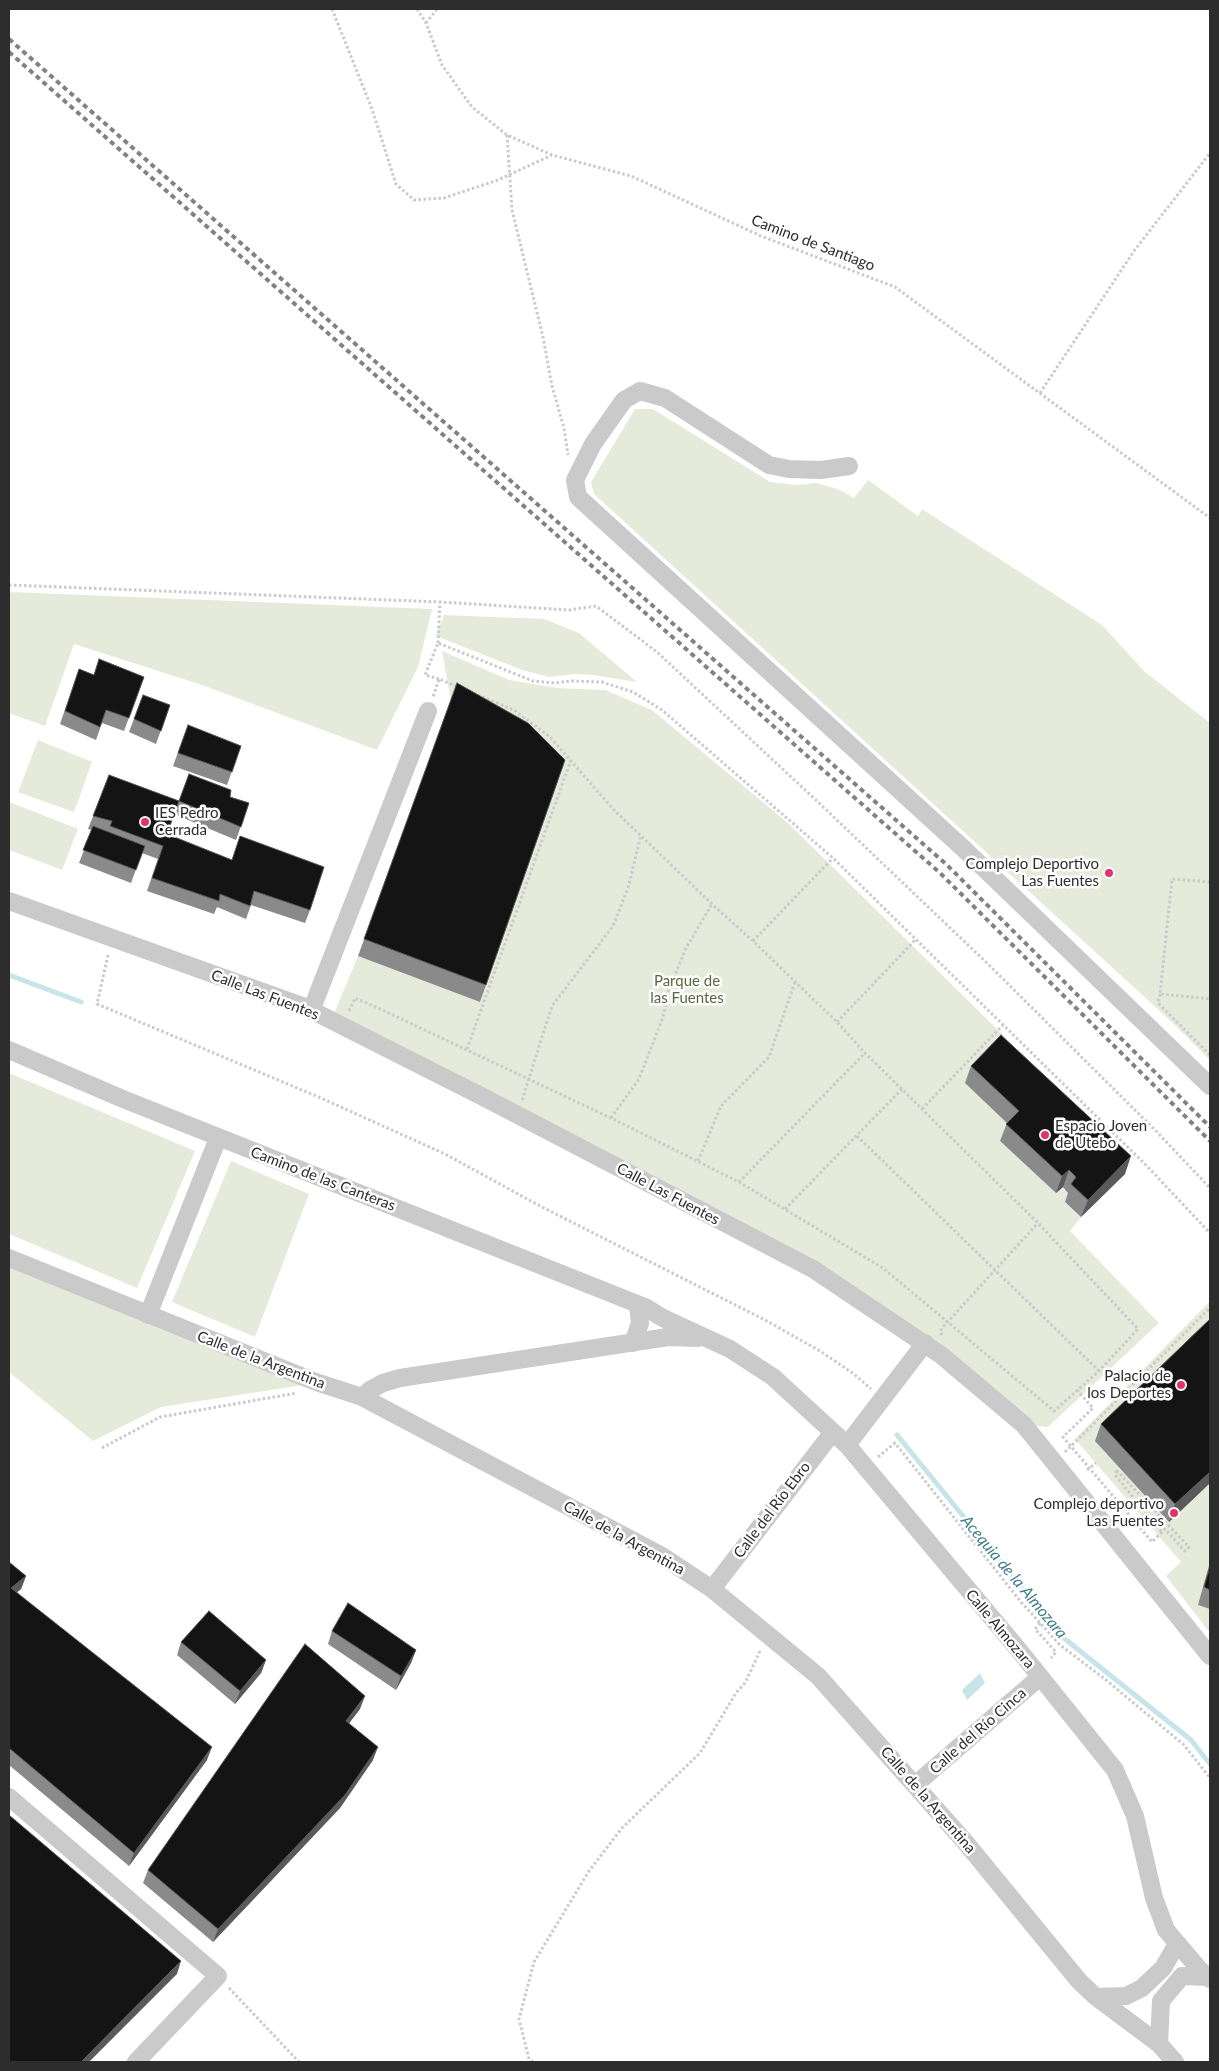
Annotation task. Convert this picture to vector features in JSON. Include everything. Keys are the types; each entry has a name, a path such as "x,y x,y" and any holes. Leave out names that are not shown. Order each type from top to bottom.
{"street":[{"path":"849,466 821,470 789,469 769,464 665,398 640,391 624,400 593,444 574,480 578,497 964,849 1210,1086"},
{"path":"311,1011 428,711"},
{"name":"Calle Las Fuentes","path":"9,901 311,1011 517,1115 813,1269 925,1344 1024,1425 1210,1656"},
{"name":"Camino de las Canteras","path":"9,1050 123,1100 651,1310 707,1339"},
{"path":"148,1315 218,1138"},
{"name":"Calle de la Argentina","path":"9,1258 316,1382 362,1397 662,1556 712,1589 818,1676 916,1784 1079,1981 1096,1997 1159,2044 1175,2062"},
{"path":"633,1343 640,1323 638,1306"},
{"path":"652,1339 657,1326 655,1313"},
{"path":"362,1397 383,1383 400,1378 652,1339 683,1337 707,1339"},
{"name":"Calle Almozara","path":"707,1339 730,1349 773,1376 847,1445 1115,1770 1135,1816 1154,1898 1166,1930 1209,1978"},
{"path":"847,1445 925,1344"},
{"name":"Calle del Río Ebro","path":"712,1589 833,1432"},
{"name":"Calle del Río Cinca","path":"916,1784 1040,1677"},
{"path":"9,1797 218,1976 136,2062"},
{"path":"1096,1997 1126,1996 1142,1988 1163,1968 1178,1944"},
{"path":"1159,2044 1161,2001 1182,1976 1209,1978"}],"path":[{"path":"332,9 372,109 396,184 414,200 444,198 511,174 552,154"},
{"name":"Camino de Santiago","path":"418,9 426,23 442,65 472,107 507,135 552,154 631,176 761,236 895,287 1210,518"},
{"path":"426,23 437,9"},
{"path":"507,135 512,210 543,337 552,386 564,428 568,459 577,474"},
{"path":"1040,393 1134,251 1210,153"},
{"path":"9,585 440,602 569,610 596,606 657,652 818,802 982,958 1157,1132 1210,1188"},
{"path":"380,1009 611,1118 739,1182 785,1209 883,1268 1054,1411 1099,1371 1138,1329 1038,1223 865,1053 837,1022 613,809 550,737 514,710 425,675 438,643 440,602"},
{"path":"438,643 533,681 555,683 570,681 602,682 633,692 662,710 833,858 1144,1164 1210,1233"},
{"path":"428,711 439,679"},
{"path":"467,1049 571,760"},
{"path":"517,1115 552,1006 613,926 628,888 641,835"},
{"path":"753,941 833,858"},
{"path":"1210,882 1172,879 1158,1003 1210,1055"},
{"path":"611,1118 639,1079 663,1016 669,989 685,950 712,904"},
{"path":"837,1022 916,939"},
{"path":"108,955 97,1004 312,1094 445,1154 540,1206 765,1320 820,1351 854,1374 873,1391"},
{"path":"698,1161 721,1106 769,1057 795,982"},
{"path":"1160,994 1210,999"},
{"path":"922,1109 1003,1025"},
{"path":"739,1182 865,1053"},
{"path":"785,1209 902,1089"},
{"path":"857,1136 1099,1371"},
{"path":"946,1337 942,1336 940,1332 1038,1223"},
{"path":"1064,1453 1210,1308"},
{"path":"1077,1390 1093,1408 1063,1437 1088,1469 1152,1542 1162,1532 1165,1529 1185,1551 1189,1547 1118,1470 1115,1475 1162,1532"},
{"path":"102,1448 160,1417 304,1392"},
{"path":"878,1457 895,1443 1040,1623 1060,1645 1106,1680 1184,1745 1210,1778"},
{"path":"1081,1476 1096,1463"},
{"path":"1040,1623 1036,1629 1056,1652 1051,1658"},
{"path":"533,2062 530,2059 519,2019 534,1962 589,1871 622,1828 700,1753 736,1693 745,1683 769,1636"},
{"path":"218,1976 299,2062"}],"green space":[{"name":"Complejo Deportivo Las Fuentes","path":"635,409 653,409 770,482 796,485 816,483 838,489 854,498 868,480 918,516 922,509 1102,625 1145,672 1210,723 1210,1060 1173,1023 594,494 591,482"},
{"path":"9,592 432,609 418,667 377,750 202,685 74,644 45,726 9,713"},
{"path":"444,615 544,619 579,633 637,682 593,675 574,674 549,677 522,670 436,636"},
{"name":"Parque de las Fuentes","path":"442,651 509,680 558,688 605,690 652,710 788,823 1007,1039 995,1052 1013,1128 1000,1141 1056,1193 1063,1187 1070,1194 1065,1202 1081,1217 1070,1231 1159,1323 1048,1427 1024,1425 941,1355 722,1222 331,1021 358,956 480,1002 522,740 451,701"},
{"path":"38,740 92,762 74,812 18,792"},
{"path":"9,802 78,829 62,870 9,850"},
{"path":"9,1073 195,1151 137,1288 9,1234"},
{"path":"231,1161 309,1194 255,1337 172,1302"},
{"path":"9,1265 303,1385 161,1407 93,1441 9,1372"},
{"name":"Complejo deportivo Las Fuentes","path":"1210,1301 1210,1633 1166,1576 1181,1562 1075,1439"}],"water":[{"path":"980,1673 985,1683 967,1700 962,1690"}],"building":[{"path":"99,659 144,677 129,718 106,710 100,727 65,711 79,669 94,675"},
{"path":"457,683 528,723 565,760 486,985 364,939"},
{"path":"143,695 170,705 161,731 134,719"},
{"path":"188,725 241,746 232,772 178,753"},
{"path":"189,774 231,790 230,797 249,803 241,827 179,801"},
{"path":"109,775 179,801 167,834 232,860 240,836 324,867 310,910 254,891 250,906 220,894 219,901 152,878 163,846 110,826 112,821 93,816"},
{"path":"93,826 145,846 136,870 83,850"},
{"name":"Espacio Joven de Utebo","path":"1001,1035 1131,1156 1088,1200 1071,1184 1076,1177 1069,1170 1062,1176 1006,1124 1019,1111 971,1066"},
{"name":"Palacio de los Deportes","path":"1210,1319 1210,1472 1175,1504 1101,1424"},
{"path":"9,1562 26,1576 11,1588 212,1747 134,1853 9,1748"},
{"path":"1210,1566 1210,1590 1204,1587"},
{"path":"348,1603 416,1650 401,1676 332,1631"},
{"path":"209,1611 266,1660 240,1691 181,1642"},
{"path":"305,1644 365,1696 346,1721 378,1747 345,1795 218,1929 148,1870"},
{"path":"9,1815 181,1961 81,2062 9,2062"}],"waterway":[{"name":"Acequia de la Almozara","path":"9,975 81,1002"},
{"name":"Acequia de la Almozara","path":"897,1435 1060,1635 1191,1740 1210,1764"}],"railway":[{"path":"9,39 947,865 1210,1127"},
{"path":"9,52 940,873 1210,1141"}],"place":[{"name":"IES Pedro Cerrada","path":"145,822"},
{"name":"Complejo Deportivo Las Fuentes","path":"1109,873"},
{"name":"Espacio Joven de Utebo","path":"1045,1135"},
{"name":"Palacio de los Deportes","path":"1181,1385"},
{"name":"Complejo deportivo Las Fuentes","path":"1174,1513"}]}
